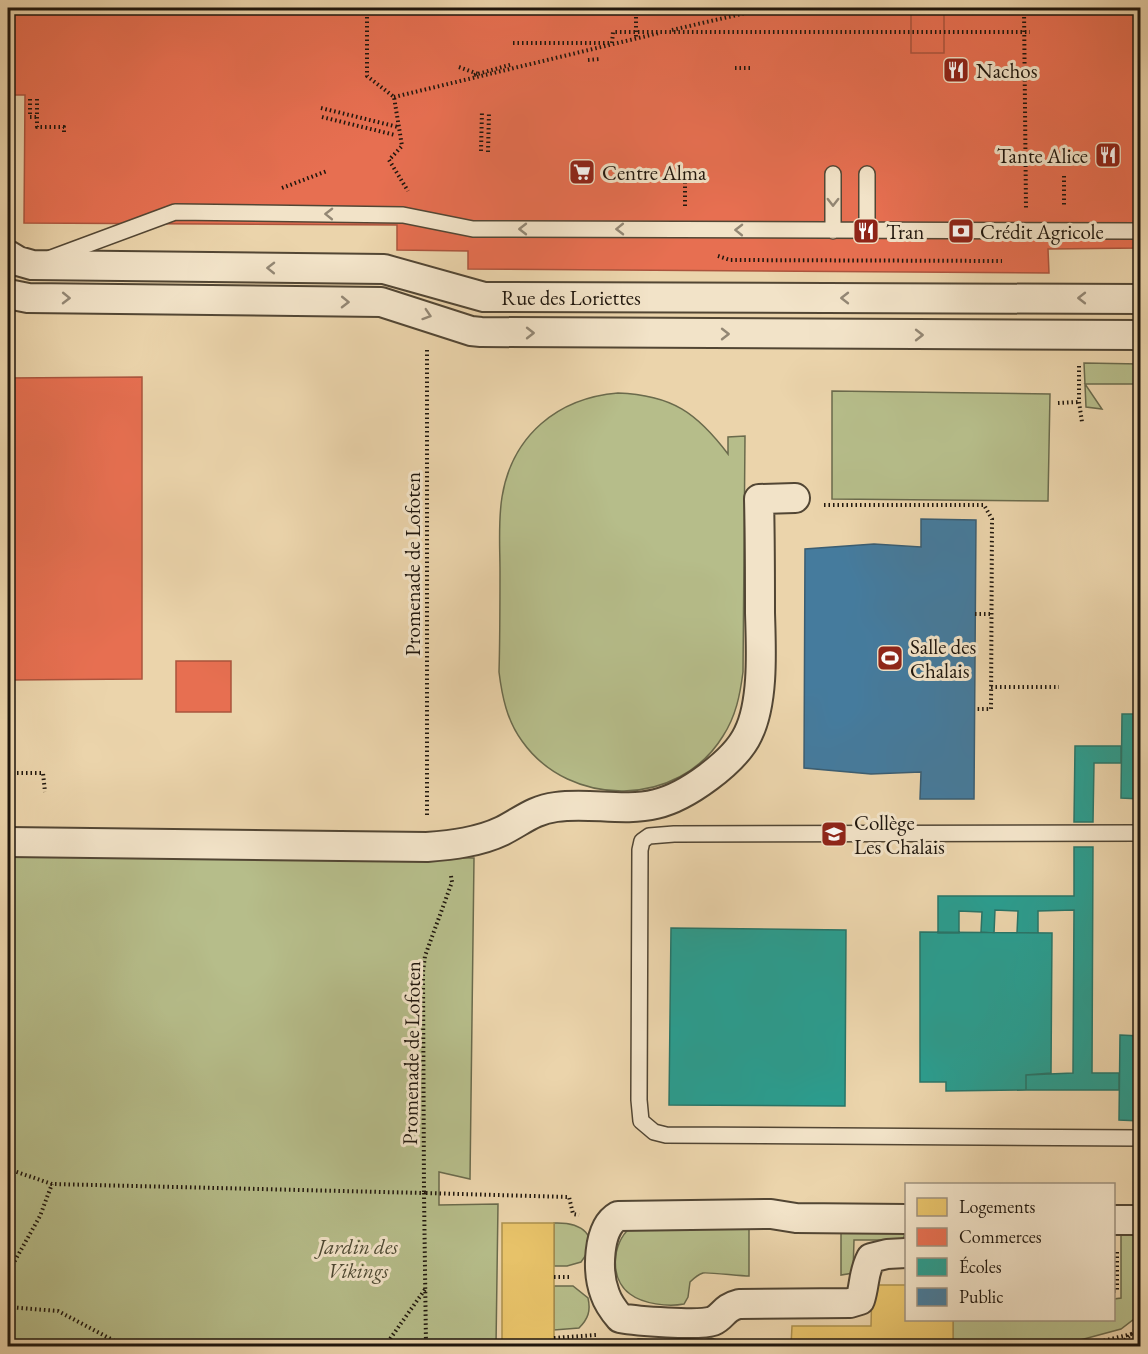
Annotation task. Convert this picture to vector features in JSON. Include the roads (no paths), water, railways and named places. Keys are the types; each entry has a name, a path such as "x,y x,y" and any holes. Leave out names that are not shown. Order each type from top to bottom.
{"street":[{"name":"Rue des Loriettes","path":"20,260 384,269 484,297 1140,299"},
{"name":"Rue des Loriettes","path":"8,294 28,298 381,302 471,331 481,332 1081,347 1140,335"},
{"path":"8,842 438,846 473,841 502,831 526,816 547,808 655,804 686,792 711,776 748,735 756,711 761,671 759,499 795,498"},
{"path":"905,1219 796,1218 771,1214 618,1216 610,1220 605,1230 600,1256 600,1276 604,1294 620,1318 639,1321 704,1323 714,1320 728,1307 740,1304 850,1303 860,1300 863,1292 864,1271 871,1258 905,1252"}],"lane":[{"path":"833,174 833,231"},
{"path":"867,174 867,231"},
{"path":"20,260 175,212 403,215 473,229 1140,231"},
{"path":"1081,347 1106,325 1124,321 1140,321"},
{"path":"1140,833 674,834 649,836 642,841 640,850 639,1100 641,1122 654,1132 666,1135 1140,1138"}],"place":[{"name":"Nachos","path":"956,70"},
{"name":"Tante Alice","path":"1108,155"},
{"name":"Centre Alma","path":"582,172"},
{"name":"Tran","path":"866,231"},
{"name":"Crédit Agricole","path":"961,231"},
{"name":"Salle des Chalais","path":"890,658"},
{"name":"Collège Les Chalais","path":"834,834"}],"park label":[{"name":"Jardin des Vikings","path":"358,1258"}]}
